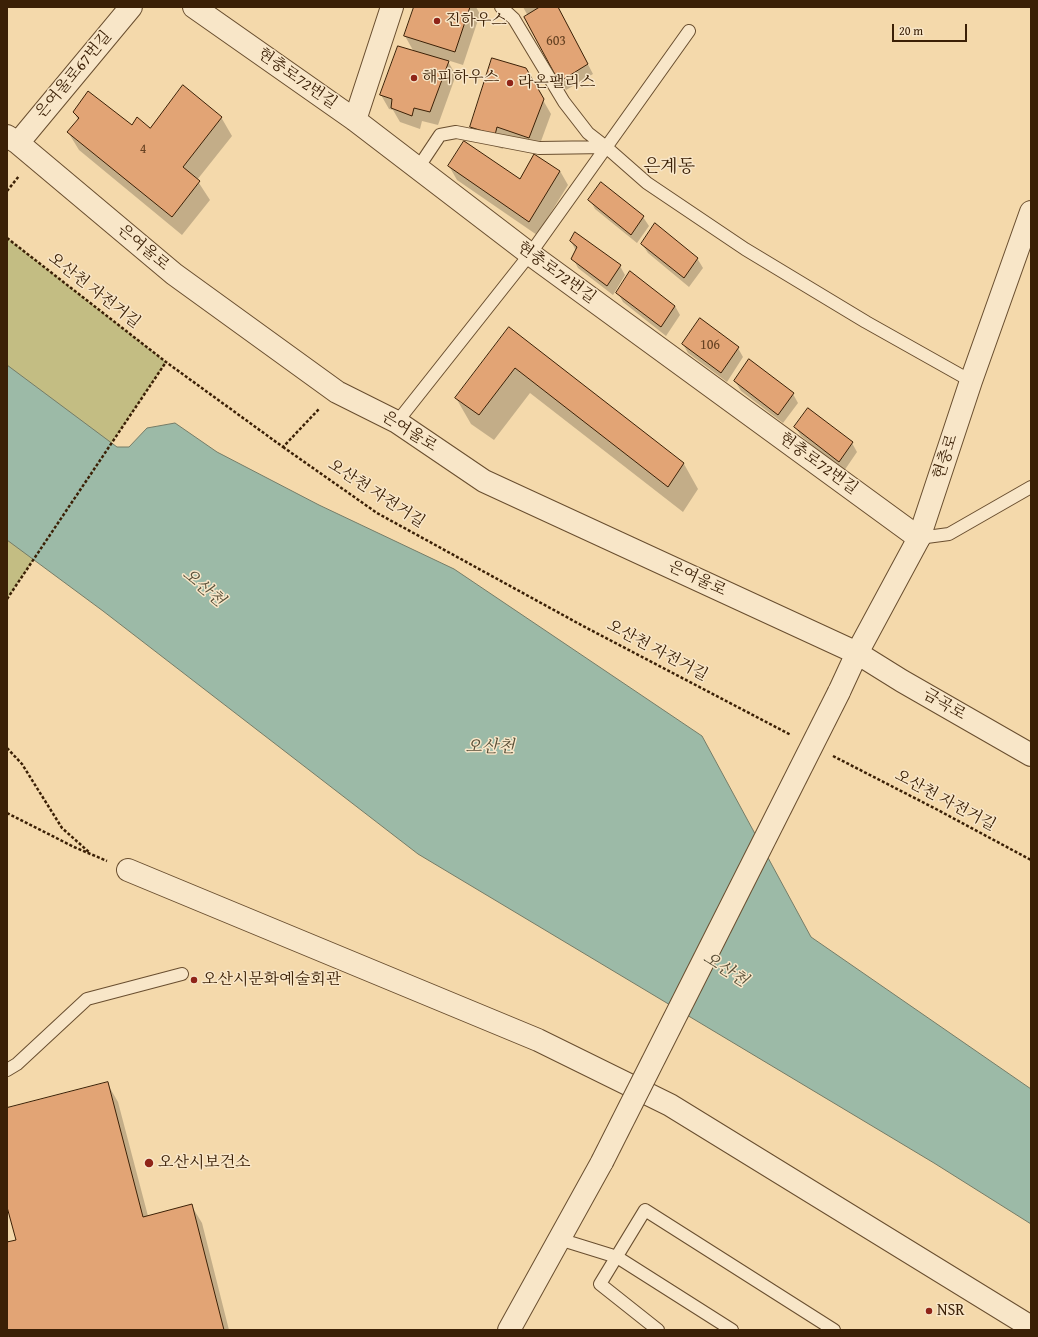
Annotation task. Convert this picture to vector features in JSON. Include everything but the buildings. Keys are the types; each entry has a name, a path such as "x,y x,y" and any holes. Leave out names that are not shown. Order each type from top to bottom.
{"street":[{"name":"은여울로67번길","path":"12,139 131,7"},
{"name":"현충로72번길","path":"194,7 355,120 530,254 919,538"},
{"path":"355,120 392,7"},
{"name":"은여울로","path":"12,139 174,274 336,392 397,422 484,481 857,652"},
{"name":"현충로","path":"509,1330 602,1162 839,692 857,652 919,538 971,381 1031,212"},
{"name":"금곡로","path":"857,652 1031,755"},
{"path":"128,870 538,1040 670,1105 1031,1327"}],"lane":[{"path":"501,7 514,20 564,102 588,133 647,183 745,249 866,322 971,381"},
{"path":"397,422 530,254 689,31"},
{"path":"418,168 440,136 456,132 539,148 606,147"},
{"path":"919,538 949,534 1031,487"},
{"path":"7,1070 17,1064 87,1000 182,974"},
{"path":"658,1330 600,1284 645,1210 834,1330"},
{"path":"559,1239 617,1257 732,1330"}],"path":[{"name":"오산천 자전거길","path":"7,238 166,362 377,513 583,626 795,736"},
{"path":"7,599 166,362"},
{"path":"283,447 336,392"},
{"path":"7,748 22,764 62,828 90,853 7,813"},
{"name":"오산천 자전거길","path":"830,754 936,808 1031,860"}],"shaded area":[{"path":"7,238 166,362 7,599"}],"water":[{"name":"오산천","path":"7,365 117,447 129,447 147,428 175,423 217,452 319,505 454,569 702,736 811,937 1031,1089 1031,1224 934,1163 418,854 103,611 7,540"}],"place":[{"name":"진하우스","path":"437,21"},
{"name":"해피하우스","path":"414,78"},
{"name":"라온팰리스","path":"510,83"},
{"name":"오산시문화예술회관","path":"194,980"},
{"name":"오산시보건소","path":"149,1163"},
{"name":"NSR","path":"929,1311"}],"district":[{"name":"은계동","path":"669,167"}]}
